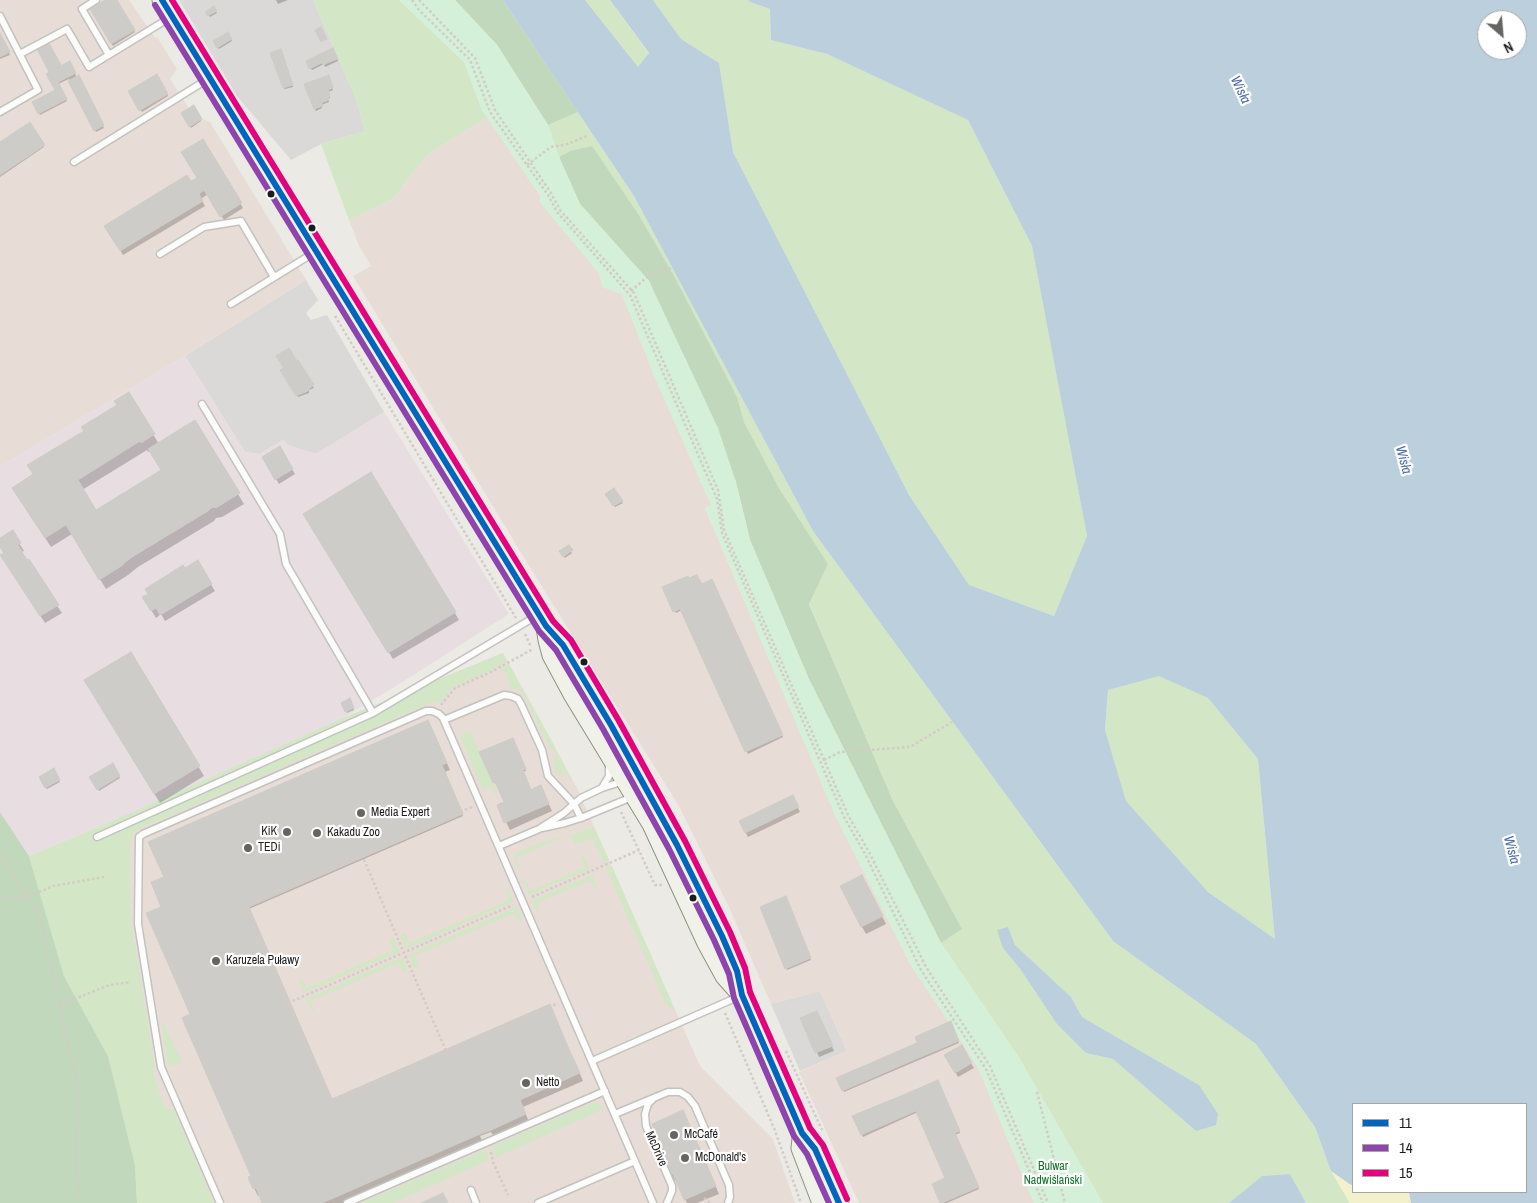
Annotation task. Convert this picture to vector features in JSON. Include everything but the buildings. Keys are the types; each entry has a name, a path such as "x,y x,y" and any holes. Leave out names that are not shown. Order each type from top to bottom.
{"main road":[{"path":"162,0 543,620 563,645 636,785"},
{"path":"543,620 552,655 573,694 606,749 636,785 677,845 722,936 737,971 742,995 802,1133 815,1149 839,1203"},
{"path":"802,1133 801,1148 822,1203"}],"lane":[{"path":"96,0 82,9 109,55"},
{"path":"0,16 38,90 0,112"},
{"path":"20,54 67,29 88,67 172,17"},
{"path":"74,162 210,78"},
{"path":"160,254 204,227 241,221 274,277"},
{"path":"231,304 316,251"},
{"path":"202,404 280,534 286,564 374,713"},
{"path":"97,837 374,713 520,625 543,620"},
{"path":"444,720 504,695 518,700 542,750 548,776 574,804 581,818"},
{"path":"220,1203 161,1067 138,924 139,837 426,711 436,712 444,720 654,1203"},
{"path":"602,788 609,776 606,749"},
{"path":"499,846 539,829 564,813 581,798 602,788 636,785"},
{"path":"539,829 565,824 616,804 636,785"},
{"path":"592,1061 742,995"},
{"path":"347,1203 605,1091"},
{"path":"615,1114 668,1092 680,1092 688,1097 695,1106 729,1185 730,1197 728,1203"},
{"name":"McDrive","path":"656,1097 648,1104 645,1114 646,1126 672,1186 667,1203"},
{"path":"538,1203 635,1161"},
{"path":"471,1190 476,1203"}],"path":[{"path":"412,0 419,10 470,60 490,112 548,195 557,212 628,293 717,499 722,533 822,760 926,967 990,1066 1048,1203"},
{"path":"419,0 475,58 495,110 551,193 560,210 632,291 718,490 724,530 822,760 844,817 865,854 921,970 986,1069 1043,1203"},
{"path":"526,165 551,147 568,144 588,136"},
{"path":"628,293 646,278 671,268"},
{"path":"332,312 520,625 533,650 455,688 436,712"},
{"path":"822,760 840,752 910,747 952,722"},
{"path":"480,803 245,905 330,1102 565,1000"},
{"path":"616,804 655,885 668,886"},
{"path":"288,1004 639,850"},
{"path":"0,854 40,917 78,1090 76,1163 81,1203"},
{"path":"362,855 488,1142 493,1162 508,1195"},
{"path":"0,897 28,896 53,886 104,877"},
{"path":"60,1005 109,985 131,982"},
{"path":"720,1004 774,1128 801,1203"},
{"path":"1037,1092 1065,1203"},
{"path":"704,1198 710,1203"}],"shaded area":[{"path":"0,0 129,0 155,38 157,37 177,69 170,79 189,108 194,105 202,119 210,122 306,280 185,356 0,467"},
{"path":"179,0 313,0 356,99 365,131 321,144 291,160 237,96"},
{"path":"487,117 541,197 539,201 599,273 603,287 622,294 654,375 711,505 705,508 836,817 912,967 949,1022 951,1021 957,1035 978,1067 1034,1203 859,1203 799,1072 847,1051 820,991 771,1004 729,907 679,806 539,582 353,276 371,266 359,246 349,220 393,199 426,156"},
{"path":"306,280 318,300 306,313 311,320 327,315 384,412 316,454 288,445 283,440 260,454 245,452 185,356"},
{"path":"185,356 245,452 260,454 283,440 288,445 316,454 384,412 509,614 343,718 29,856 0,812 0,467"},
{"name":"Karuzela Puławy","path":"503,653 577,788 700,1066 773,1139 795,1203 160,1203 110,822 343,718"},
{"path":"820,991 847,1051 800,1071 771,1004"}],"green space":[{"path":"313,0 399,0 464,62 482,110 487,117 426,156 393,199 349,220 321,144 365,131 356,99"},
{"name":"Bulwar Nadwiślański","path":"399,0 455,0 497,45 548,125 559,157 580,204 649,281 718,428 736,482 750,540 808,677 941,943 1018,1056 1103,1203 1034,1203 978,1067 957,1035 951,1021 949,1022 912,967 836,817 705,508 711,505 654,375 622,294 603,287 599,273 539,201 541,197 482,110 464,62"},
{"path":"455,0 503,0 578,112 548,125 497,45"},
{"path":"585,0 610,0 649,54 638,67"},
{"path":"653,0 748,0 770,9 771,40 827,54 968,120 1032,246 1087,536 1054,616 969,585 909,495 733,152 719,63 681,39"},
{"path":"578,112 634,196 813,531 1113,941 1256,1044 1315,1127 1331,1171 1350,1203 1306,1203 1290,1174 1262,1176 1229,1203 1103,1203 1018,1056 941,943 962,929 893,801 809,603 828,564 779,488 744,422 737,397 570,151 559,157 548,125","holes":["1008,927 1015,945 1071,997 1082,1017 1199,1085 1196,1131 1113,1059 1086,1053 1003,948"]},
{"path":"592,146 638,214 674,276 737,397 744,422 779,488 828,564 809,604 893,801 962,929 941,943 808,677 750,540 736,482 649,281 580,204 559,157 570,151"},
{"path":"503,653 507,661 488,672 453,687 440,703 430,703 137,830 132,835 130,842 131,921 155,1067 153,1068 155,1081 165,1108 174,1110 214,1203 137,1203 135,1165 108,1056 64,976 29,856 343,718"},
{"path":"509,664 574,784 564,772 559,776 553,759 556,758 555,750 551,750 522,692 518,689 511,689 506,672 504,673 502,668"},
{"path":"1159,675 1208,698 1258,759 1275,940 1208,892 1126,801 1105,730 1108,690"},
{"path":"470,731 498,794 495,795 491,786 483,790 460,736"},
{"path":"0,812 29,856 64,976 108,1056 135,1165 137,1203 0,1203"},
{"path":"594,827 609,860 604,863 593,839 575,844 571,835"},
{"path":"566,836 516,858 520,868 517,868 515,861 516,852"},
{"path":"581,856 584,856 590,869 529,895 524,884 525,881 530,891 585,867"},
{"path":"612,866 675,1010 670,1008 664,1000 606,868"},
{"path":"592,875 597,889 595,890 591,880 536,904 540,914 537,913 531,901"},
{"path":"505,889 508,889 514,902 406,949 400,935 405,933 409,943 509,900"},
{"path":"517,907 521,922 519,923 515,913 415,956 419,967 414,968 408,955"},
{"path":"394,938 400,952 304,993 299,981 301,978 306,988 393,950 389,940"},
{"path":"402,957 408,971 403,973 399,963 311,1001 315,1012 312,1011 306,999"},
{"path":"164,1024 183,1063 168,1066"},
{"path":"597,1103 604,1109 495,1158 493,1146 589,1104"},
{"path":"487,1149 489,1160 393,1203 361,1203"}],"sand":[{"path":"1331,1171 1352,1185 1352,1193 1408,1193 1411,1203 1350,1203"}],"water":[{"name":"Wisła","path":"503,0 585,0 638,67 649,53 610,0 653,0 681,39 719,63 733,152 909,495 969,585 1054,616 1087,536 1032,246 968,120 827,54 771,40 770,9 748,0 1537,0 1537,1203 1411,1203 1409,1193 1527,1193 1527,1103 1352,1103 1351,1185 1331,1171 1315,1127 1256,1044 1113,941 813,531 634,196","holes":["1159,676 1208,698 1258,759 1275,939 1208,892 1126,801 1105,730 1108,690"]},
{"path":"1008,927 1015,945 1071,997 1082,1017 1199,1085 1218,1114 1216,1125 1196,1131 1113,1059 1086,1053 1057,1024 1021,970 1003,948 997,930"},
{"path":"1290,1174 1306,1203 1229,1203 1262,1176"}],"transit line":[{"name":"11","path":"162,0 546,626 563,645 611,725 677,845 722,936 737,971 742,995 802,1133 815,1149 839,1203"},
{"name":"15","path":"172,0 553,621 571,640 619,721 685,841 730,932 745,968 750,992 810,1128 823,1145 847,1199"},
{"name":"14","path":"155,5 539,631 556,650 603,729 669,849 714,940 729,974 734,998 794,1136 807,1154 829,1203"}],"place":[{"name":"Media Expert","path":"361,813"},
{"name":"KiK","path":"287,832"},
{"name":"Kakadu Zoo","path":"317,833"},
{"name":"TEDi","path":"248,848"},
{"name":"Karuzela Puławy","path":"216,961"},
{"name":"Netto","path":"526,1083"},
{"name":"McCafé","path":"674,1135"},
{"name":"McDonald's","path":"685,1158"}]}
